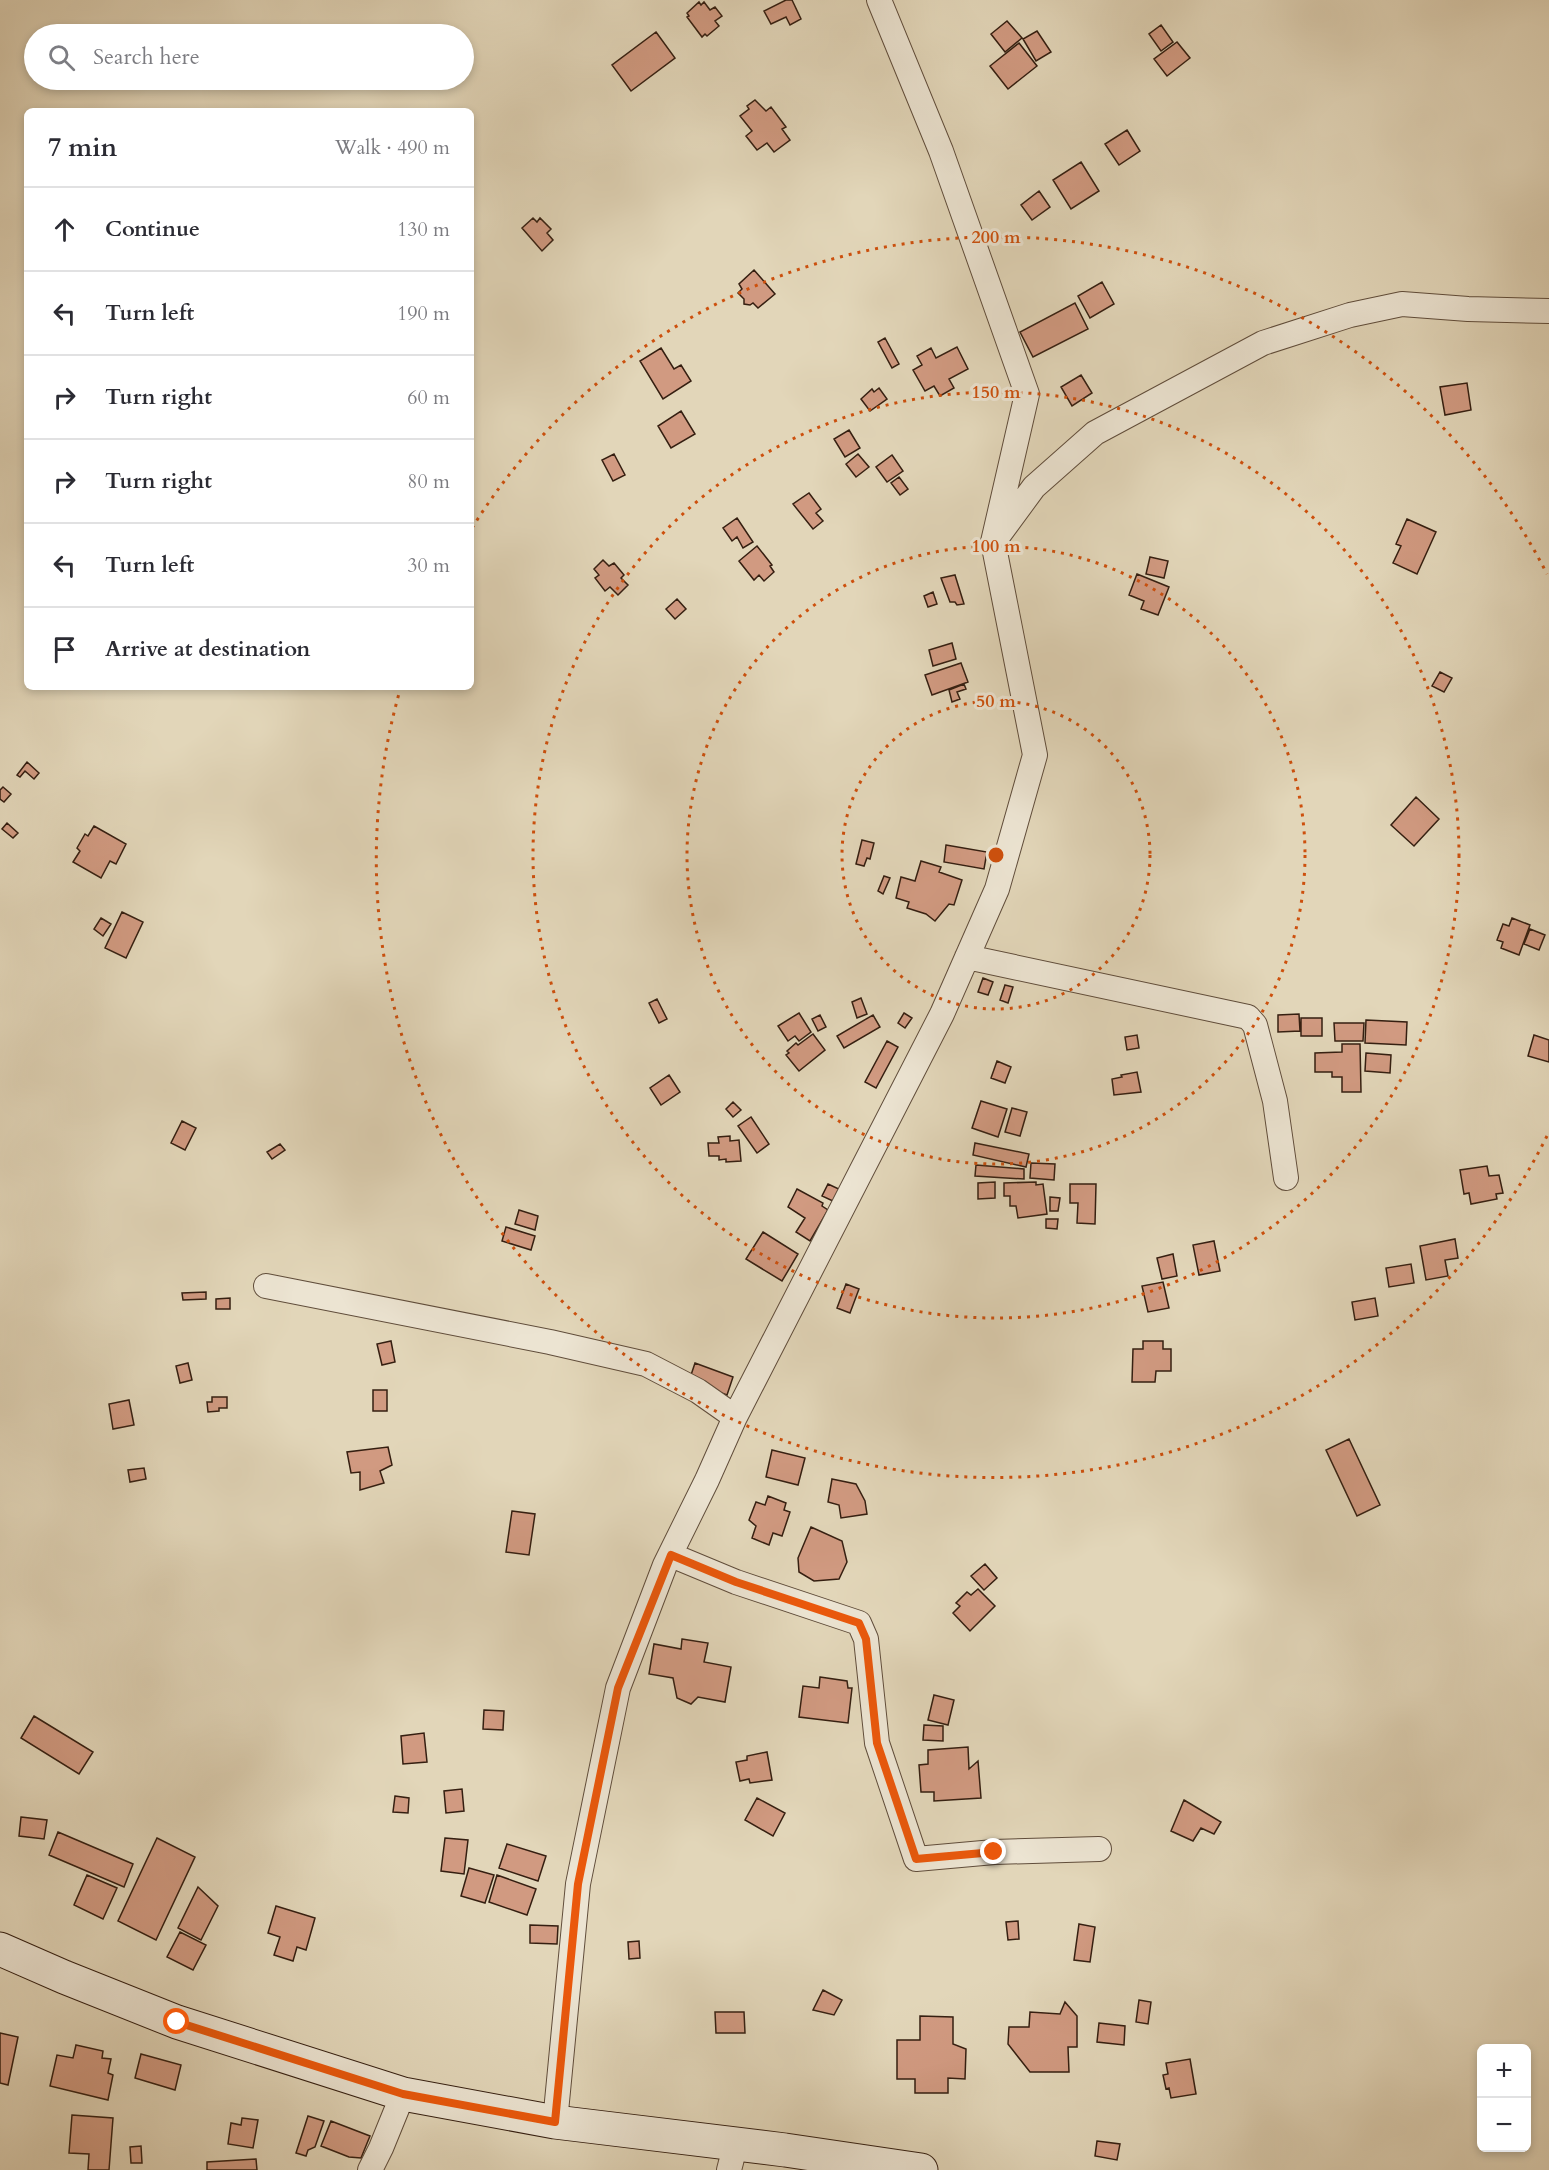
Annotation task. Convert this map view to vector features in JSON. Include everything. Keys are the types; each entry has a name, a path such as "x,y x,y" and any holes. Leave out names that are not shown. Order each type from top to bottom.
{"street":[{"path":"555,2122 578,1884 618,1688 671,1555 735,1417 942,1014 997,889 1035,754 993,542 1027,394 941,151 879,0"},
{"path":"993,542 1034,487 1095,433 1263,343 1350,315 1402,304 1468,309 1549,311"},
{"path":"967,957 1248,1017 1256,1031 1275,1101 1286,1178"},
{"path":"266,1286 646,1364 698,1391 735,1417"},
{"path":"671,1555 746,1586 859,1623 866,1639 877,1743 916,1859 994,1852 1099,1849"},
{"path":"0,1949 177,2022 403,2094 733,2157 921,2170"},
{"path":"370,2170 403,2094"}],"building":[{"path":"786,0 792,0 801,19 790,25 786,17 771,24 764,11"},
{"path":"699,2 701,5 704,2 710,10 715,7 722,16 715,21 719,26 707,36 705,34 702,37 687,17 689,16 687,13"},
{"path":"1007,21 1022,38 1005,52 991,34"},
{"path":"1161,25 1173,42 1161,51 1149,34"},
{"path":"1037,31 1051,52 1036,61 1023,39"},
{"path":"656,32 675,58 631,91 612,65"},
{"path":"1177,42 1190,58 1167,76 1154,59"},
{"path":"1019,43 1037,66 1008,89 990,66"},
{"path":"755,100 766,111 771,107 786,127 782,129 790,140 774,152 767,143 757,150 746,136 752,131 740,116"},
{"path":"1127,130 1140,151 1119,165 1105,144"},
{"path":"1081,162 1099,191 1071,209 1053,180"},
{"path":"1039,191 1050,207 1032,220 1021,205"},
{"path":"533,218 537,222 540,218 551,229 547,233 553,240 542,251 522,228"},
{"path":"754,270 775,294 758,308 753,303 744,304 744,299 738,293 742,289 739,284"},
{"path":"1102,282 1114,304 1090,318 1078,296"},
{"path":"1075,303 1088,329 1033,357 1020,332"},
{"path":"885,338 899,364 892,368 878,342"},
{"path":"957,347 968,369 949,379 954,388 940,396 934,386 925,391 913,370 922,365 917,356 931,348 936,358"},
{"path":"661,348 674,369 681,365 691,381 663,399 640,361"},
{"path":"1081,375 1092,393 1072,406 1061,387"},
{"path":"1467,383 1471,410 1445,415 1440,387"},
{"path":"879,388 887,399 870,411 861,399 872,389 874,392"},
{"path":"681,411 695,434 671,448 658,426"},
{"path":"849,430 860,448 845,457 834,439"},
{"path":"614,454 625,475 613,481 602,460"},
{"path":"858,454 869,467 856,477 846,464"},
{"path":"892,455 903,471 887,482 876,467"},
{"path":"899,477 908,489 900,495 891,483"},
{"path":"809,493 821,509 816,513 823,521 813,529 793,504"},
{"path":"737,518 753,542 743,548 737,537 732,541 723,528"},
{"path":"1407,519 1436,532 1417,574 1393,563 1401,546 1396,544"},
{"path":"757,546 772,565 770,566 774,572 764,581 759,575 754,580 739,561"},
{"path":"1150,557 1168,561 1164,578 1146,574"},
{"path":"603,560 609,566 614,563 624,575 621,578 628,585 618,595 610,587 605,591 595,578 599,575 594,569"},
{"path":"1137,574 1169,587 1158,615 1141,609 1144,601 1129,595"},
{"path":"955,575 964,604 957,605 955,602 950,602 941,578"},
{"path":"933,592 937,604 928,607 924,596"},
{"path":"677,599 686,609 675,619 666,609"},
{"path":"952,643 956,659 933,666 929,650"},
{"path":"961,663 968,682 932,695 925,675"},
{"path":"1440,672 1452,678 1444,692 1432,686"},
{"path":"964,684 966,689 957,692 960,699 952,702 949,690"},
{"path":"27,762 39,773 34,779 25,771 20,777 17,775"},
{"path":"3,787 11,794 4,802 0,799 0,790"},
{"path":"1416,797 1439,819 1414,846 1391,825"},
{"path":"7,823 18,833 13,838 2,829"},
{"path":"94,826 126,844 116,864 110,861 101,878 73,862 80,851 77,848 85,834 88,836"},
{"path":"862,840 874,843 870,859 867,858 864,866 856,864"},
{"path":"946,845 987,852 984,869 944,862"},
{"path":"921,861 941,867 939,872 962,880 954,905 949,904 935,921 926,914 907,908 909,902 896,898 901,877 915,881"},
{"path":"884,876 890,878 883,894 878,891"},
{"path":"122,912 143,922 126,958 105,948"},
{"path":"101,918 111,924 103,936 94,929"},
{"path":"1512,918 1530,925 1519,955 1501,948 1503,942 1497,940 1503,924 1509,926"},
{"path":"1530,929 1545,935 1539,950 1524,944"},
{"path":"983,978 993,982 988,995 978,992"},
{"path":"1005,985 1013,987 1008,1003 1000,1000"},
{"path":"861,998 867,1014 857,1018 852,1002"},
{"path":"657,999 667,1019 659,1023 649,1003"},
{"path":"799,1013 811,1032 799,1041 795,1036 788,1041 778,1026"},
{"path":"904,1013 912,1018 905,1028 898,1023"},
{"path":"1299,1014 1300,1031 1278,1032 1278,1015"},
{"path":"820,1015 826,1027 818,1031 812,1019"},
{"path":"873,1015 880,1027 844,1048 837,1036"},
{"path":"1301,1018 1322,1018 1322,1036 1301,1036"},
{"path":"1366,1020 1407,1022 1406,1045 1365,1043"},
{"path":"1334,1023 1364,1023 1363,1041 1335,1041"},
{"path":"813,1034 825,1050 799,1071 786,1055 789,1053 787,1051"},
{"path":"1137,1035 1139,1048 1127,1050 1125,1037"},
{"path":"1534,1035 1549,1040 1549,1062 1528,1056"},
{"path":"887,1041 898,1047 876,1088 865,1082"},
{"path":"1342,1044 1360,1044 1361,1092 1342,1092 1342,1077 1332,1077 1332,1072 1315,1072 1315,1053 1342,1052"},
{"path":"1366,1053 1391,1055 1390,1073 1365,1071"},
{"path":"997,1061 1011,1067 1005,1083 991,1078"},
{"path":"1137,1072 1141,1092 1114,1095 1112,1079"},
{"path":"669,1075 680,1092 661,1105 650,1088"},
{"path":"981,1101 1007,1109 998,1137 972,1128"},
{"path":"733,1102 741,1110 733,1117 726,1109"},
{"path":"1012,1108 1027,1112 1020,1136 1005,1132"},
{"path":"751,1117 769,1144 757,1153 738,1126"},
{"path":"182,1121 196,1128 185,1150 171,1143"},
{"path":"730,1136 730,1141 739,1140 741,1161 726,1162 726,1159 719,1160 719,1156 709,1156 708,1143 719,1143 718,1137"},
{"path":"975,1143 1029,1154 1026,1167 973,1155"},
{"path":"280,1144 285,1150 272,1159 267,1152"},
{"path":"1031,1163 1055,1164 1054,1180 1030,1178"},
{"path":"976,1165 1024,1169 1024,1179 975,1176"},
{"path":"1487,1166 1489,1176 1499,1175 1503,1193 1496,1194 1497,1199 1471,1204 1469,1193 1464,1194 1460,1170"},
{"path":"995,1182 995,1198 978,1199 978,1183"},
{"path":"1036,1182 1036,1185 1043,1184 1047,1214 1018,1218 1016,1206 1010,1206 1010,1196 1004,1196 1004,1183"},
{"path":"828,1184 841,1190 835,1202 822,1196"},
{"path":"1070,1184 1096,1184 1095,1224 1077,1223 1078,1203 1070,1203"},
{"path":"797,1189 823,1203 822,1206 828,1210 810,1241 796,1232 805,1218 788,1207"},
{"path":"1050,1197 1060,1198 1058,1211 1050,1211"},
{"path":"519,1210 538,1216 535,1230 515,1224"},
{"path":"1046,1219 1058,1219 1057,1229 1046,1228"},
{"path":"506,1227 535,1236 531,1250 502,1241"},
{"path":"763,1232 798,1254 782,1281 746,1259"},
{"path":"1455,1239 1458,1258 1445,1260 1448,1276 1426,1280 1420,1246"},
{"path":"1214,1241 1220,1271 1199,1275 1193,1245"},
{"path":"1173,1254 1177,1276 1162,1279 1157,1258"},
{"path":"1411,1264 1414,1283 1389,1287 1386,1268"},
{"path":"1163,1282 1169,1308 1148,1312 1142,1286"},
{"path":"846,1284 859,1289 850,1313 837,1308"},
{"path":"206,1292 206,1299 183,1300 182,1293"},
{"path":"230,1298 230,1309 216,1309 216,1299"},
{"path":"1375,1298 1378,1316 1355,1320 1352,1302"},
{"path":"391,1341 395,1362 382,1365 377,1344"},
{"path":"1143,1341 1163,1341 1163,1349 1171,1349 1171,1371 1156,1371 1155,1382 1132,1382 1133,1349 1143,1349"},
{"path":"188,1363 192,1380 180,1383 176,1366"},
{"path":"695,1363 733,1377 727,1395 689,1381"},
{"path":"373,1390 387,1390 387,1411 373,1411"},
{"path":"212,1397 227,1397 227,1408 208,1412 207,1402 212,1402"},
{"path":"129,1400 134,1425 113,1429 109,1404"},
{"path":"1349,1439 1380,1505 1357,1516 1326,1450"},
{"path":"388,1447 392,1465 380,1471 384,1483 360,1490 360,1472 351,1473 347,1452"},
{"path":"772,1450 805,1458 798,1485 766,1477"},
{"path":"144,1468 146,1479 130,1482 128,1470"},
{"path":"832,1479 856,1484 865,1501 867,1514 841,1518 839,1505 828,1502"},
{"path":"768,1496 786,1503 784,1510 790,1512 782,1536 773,1533 769,1545 752,1538 756,1526 749,1520 756,1502 765,1505"},
{"path":"512,1511 535,1514 529,1555 506,1552"},
{"path":"811,1527 842,1541 847,1562 839,1579 814,1581 799,1572 798,1558"},
{"path":"985,1564 997,1578 984,1590 971,1576"},
{"path":"978,1589 995,1606 970,1631 953,1613 960,1606 956,1603 967,1592 971,1595"},
{"path":"682,1639 708,1643 704,1662 731,1667 725,1702 698,1697 691,1704 677,1698 673,1678 649,1674 654,1644 681,1649"},
{"path":"820,1677 847,1681 848,1688 852,1688 848,1723 799,1717 803,1686 819,1688"},
{"path":"934,1695 954,1700 948,1725 928,1720"},
{"path":"484,1710 504,1711 503,1730 483,1729"},
{"path":"34,1716 93,1752 79,1774 21,1738"},
{"path":"924,1725 943,1726 943,1741 923,1740"},
{"path":"424,1733 427,1762 403,1764 401,1736"},
{"path":"968,1747 969,1769 978,1761 981,1798 934,1801 934,1792 921,1792 919,1765 928,1764 928,1750"},
{"path":"767,1752 772,1780 750,1783 749,1779 740,1781 736,1762 747,1760 747,1756"},
{"path":"462,1789 464,1811 446,1813 444,1791"},
{"path":"395,1796 409,1798 408,1813 393,1812"},
{"path":"757,1798 785,1813 773,1836 745,1820"},
{"path":"1184,1800 1221,1822 1214,1834 1201,1828 1193,1841 1171,1831"},
{"path":"21,1817 47,1820 44,1839 19,1836"},
{"path":"58,1832 133,1864 124,1887 49,1855"},
{"path":"157,1838 195,1857 156,1940 118,1921"},
{"path":"445,1838 468,1840 464,1874 441,1871"},
{"path":"507,1844 546,1856 538,1881 499,1868"},
{"path":"469,1868 494,1875 485,1903 461,1896"},
{"path":"87,1875 117,1888 103,1919 74,1905"},
{"path":"497,1875 536,1889 527,1915 489,1902"},
{"path":"198,1887 218,1906 201,1940 178,1928"},
{"path":"276,1906 315,1918 306,1950 297,1947 293,1961 274,1955 280,1937 268,1933"},
{"path":"1018,1921 1019,1939 1008,1940 1006,1922"},
{"path":"1079,1924 1095,1927 1090,1962 1074,1960"},
{"path":"530,1925 558,1926 557,1944 530,1943"},
{"path":"180,1932 206,1945 193,1970 167,1957"},
{"path":"639,1941 640,1958 629,1959 628,1942"},
{"path":"823,1990 842,2000 834,2015 813,2010"},
{"path":"1139,2000 1151,2002 1148,2024 1136,2022"},
{"path":"1065,2002 1077,2016 1077,2047 1068,2047 1069,2072 1030,2072 1008,2044 1009,2027 1029,2027 1030,2012 1060,2014"},
{"path":"715,2012 744,2012 745,2033 716,2033"},
{"path":"920,2016 953,2017 953,2044 966,2049 965,2079 948,2078 948,2093 915,2093 915,2079 897,2079 897,2040 920,2040"},
{"path":"1099,2023 1125,2026 1124,2045 1097,2042"},
{"path":"0,2033 18,2037 8,2085 0,2083"},
{"path":"76,2045 103,2051 102,2058 111,2059 108,2073 113,2075 108,2100 50,2086 57,2055 73,2058"},
{"path":"141,2054 181,2065 175,2090 135,2078"},
{"path":"1190,2059 1196,2094 1171,2098 1163,2075 1168,2074 1166,2063"},
{"path":"72,2115 113,2118 109,2170 88,2170 89,2154 69,2153"},
{"path":"308,2116 324,2121 315,2147 308,2150 306,2156 296,2153"},
{"path":"242,2118 258,2120 253,2148 228,2144 231,2123 241,2125"},
{"path":"331,2121 370,2136 361,2158 349,2157 321,2146"},
{"path":"1097,2141 1120,2144 1117,2160 1095,2156"},
{"path":"141,2146 142,2163 131,2163 130,2147"},
{"path":"256,2159 257,2170 207,2170 207,2162"}],"route":[{"path":"177,2022 403,2094 555,2122 578,1884 618,1688 665,1564 671,1555 736,1582 859,1623 866,1639 877,1743 916,1859 994,1852"}]}
